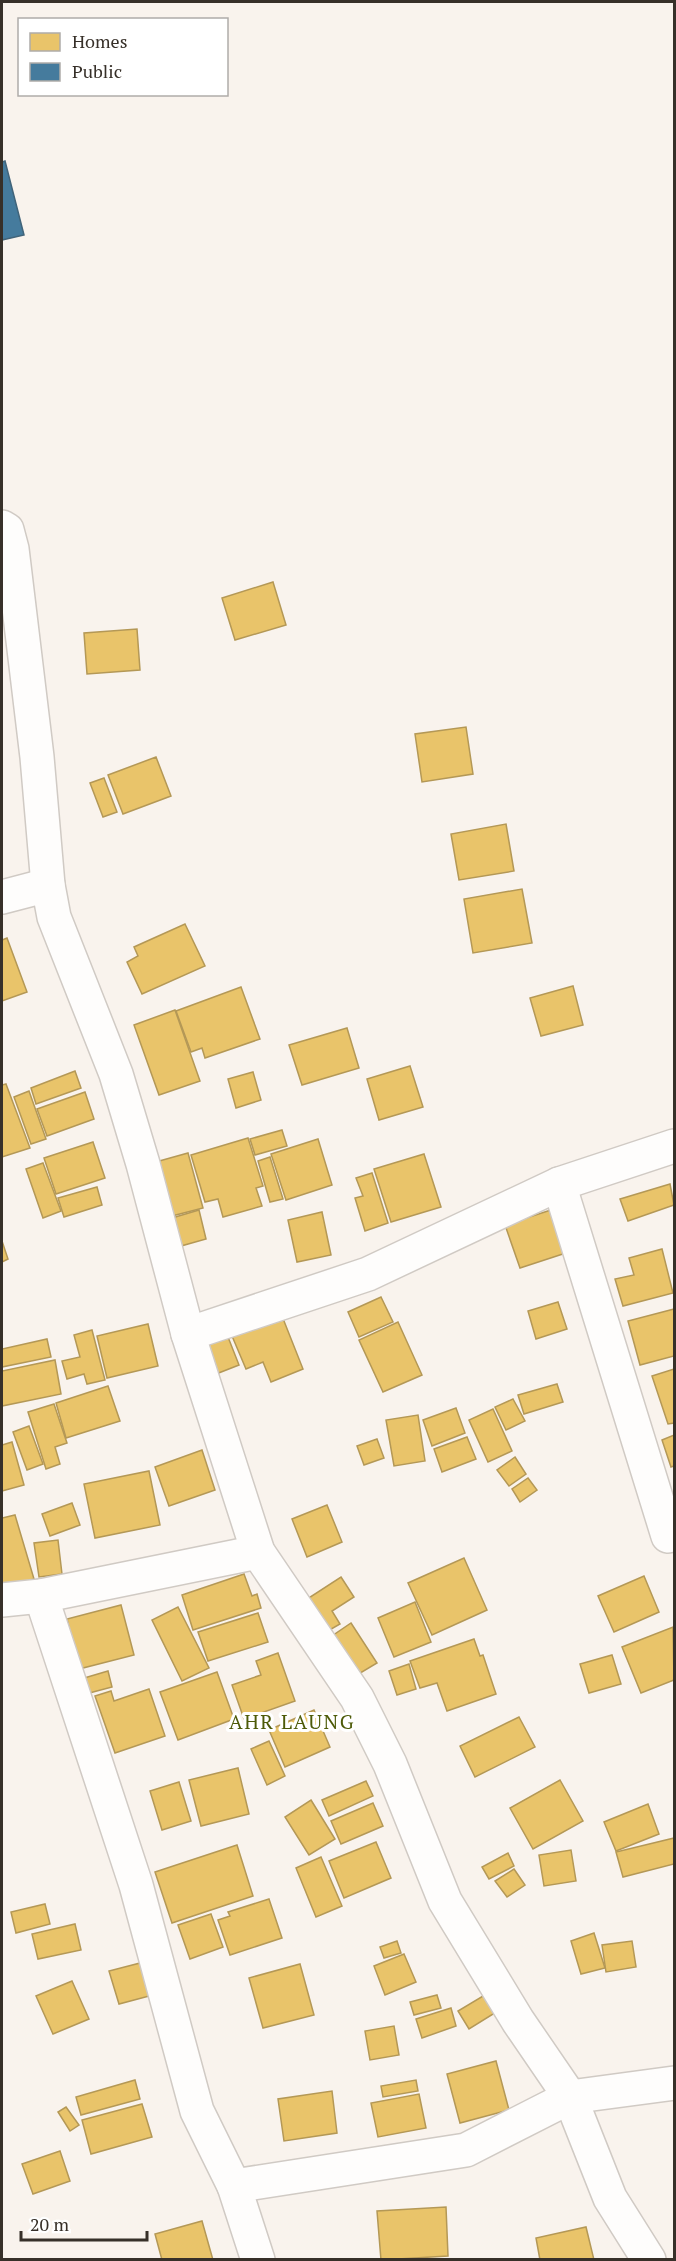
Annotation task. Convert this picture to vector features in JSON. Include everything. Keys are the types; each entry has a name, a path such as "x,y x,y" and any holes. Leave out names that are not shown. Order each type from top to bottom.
{"street":[{"path":"2,527 7,530 13,561 38,757 48,885 54,917 116,1074 143,1164 188,1334 258,1552 357,1698 390,1764 445,1900 518,2021 570,2097 610,2198 649,2259"},
{"path":"2,897 48,885"},
{"path":"188,1334 368,1274 559,1184 675,1146"},
{"path":"559,1184 668,1536"},
{"path":"2,1600 41,1596 258,1552"},
{"path":"41,1596 136,1885 197,2111 234,2186 258,2259"},
{"path":"234,2186 466,2150 570,2097 675,2083"}],"building: Homes":[{"path":"273,582 286,625 235,640 222,598"},
{"path":"137,629 140,670 87,674 84,633"},
{"path":"466,727 473,774 422,782 415,734"},
{"path":"156,757 171,796 123,814 108,775"},
{"path":"104,778 117,812 103,817 90,783"},
{"path":"506,824 514,871 459,880 451,834"},
{"path":"522,889 532,943 473,953 464,899"},
{"path":"185,924 205,966 142,994 127,962 138,956 134,947"},
{"path":"7,938 27,992 2,1001 2,940"},
{"path":"573,986 583,1025 541,1036 530,998"},
{"path":"241,987 260,1039 205,1058 202,1048 191,1052 176,1011"},
{"path":"175,1010 200,1081 159,1095 134,1025"},
{"path":"347,1028 359,1068 302,1085 289,1045"},
{"path":"410,1066 423,1107 379,1120 367,1079"},
{"path":"75,1071 81,1088 36,1104 31,1088"},
{"path":"253,1072 261,1100 236,1108 228,1079"},
{"path":"6,1084 30,1148 2,1157 2,1085"},
{"path":"29,1091 46,1139 31,1144 14,1097"},
{"path":"85,1092 94,1119 47,1136 37,1109"},
{"path":"282,1130 287,1146 255,1155 250,1139"},
{"path":"248,1138 263,1186 256,1188 262,1206 223,1217 218,1199 205,1202 191,1155"},
{"path":"318,1139 332,1185 286,1200 271,1154"},
{"path":"93,1142 105,1178 56,1194 44,1158"},
{"path":"188,1153 203,1208 168,1217 152,1163"},
{"path":"424,1154 441,1207 391,1222 374,1169"},
{"path":"270,1157 283,1199 270,1202 258,1161"},
{"path":"43,1163 61,1211 43,1218 26,1169"},
{"path":"372,1173 388,1223 365,1231 355,1198 363,1196 356,1178"},
{"path":"670,1184 674,1205 628,1221 620,1199"},
{"path":"97,1187 102,1205 64,1217 58,1198"},
{"path":"557,1208 572,1251 520,1268 505,1225"},
{"path":"199,1210 206,1239 181,1246 172,1218"},
{"path":"322,1212 331,1255 297,1262 288,1220"},
{"path":"2,1241 8,1259 2,1262"},
{"path":"662,1249 673,1293 623,1306 615,1279 634,1275 629,1258"},
{"path":"381,1297 393,1322 359,1337 348,1312"},
{"path":"558,1302 567,1329 536,1339 528,1311"},
{"path":"674,1309 674,1356 640,1365 628,1321"},
{"path":"282,1316 303,1369 271,1382 263,1362 246,1369 232,1336"},
{"path":"398,1322 422,1375 383,1392 359,1340"},
{"path":"148,1324 158,1366 107,1378 97,1336"},
{"path":"92,1330 105,1380 87,1384 84,1374 67,1379 62,1361 80,1357 74,1335"},
{"path":"228,1337 239,1365 211,1376 199,1348"},
{"path":"47,1339 51,1357 2,1367 2,1349"},
{"path":"55,1360 61,1394 2,1406 2,1371"},
{"path":"674,1369 674,1423 668,1424 652,1376"},
{"path":"557,1384 563,1402 524,1414 518,1395"},
{"path":"108,1386 120,1421 66,1438 56,1403"},
{"path":"513,1399 525,1421 506,1430 495,1407"},
{"path":"54,1404 67,1443 55,1447 60,1464 46,1469 28,1412"},
{"path":"456,1408 465,1433 432,1446 423,1420"},
{"path":"493,1409 512,1451 488,1462 469,1420"},
{"path":"418,1415 425,1461 394,1466 386,1420"},
{"path":"29,1426 43,1464 27,1470 13,1432"},
{"path":"674,1435 674,1466 671,1467 662,1440"},
{"path":"467,1437 476,1459 442,1472 434,1449"},
{"path":"377,1439 384,1458 364,1465 357,1446"},
{"path":"12,1442 24,1485 2,1491 2,1445"},
{"path":"202,1450 215,1490 169,1506 155,1467"},
{"path":"515,1457 526,1474 509,1486 497,1470"},
{"path":"149,1471 160,1525 95,1538 84,1484"},
{"path":"528,1478 537,1490 520,1502 512,1489"},
{"path":"72,1503 80,1525 50,1536 42,1514"},
{"path":"327,1505 342,1542 307,1557 292,1519"},
{"path":"15,1515 34,1579 2,1588 2,1518"},
{"path":"58,1540 62,1574 39,1577 34,1543"},
{"path":"464,1558 487,1610 432,1635 408,1583"},
{"path":"244,1574 252,1596 257,1594 261,1608 193,1630 182,1595"},
{"path":"644,1576 659,1612 614,1632 598,1596"},
{"path":"341,1577 354,1597 332,1611 340,1624 321,1635 301,1603"},
{"path":"415,1602 431,1642 394,1657 378,1618"},
{"path":"121,1605 134,1655 79,1669 67,1619"},
{"path":"178,1607 209,1668 182,1681 152,1620"},
{"path":"258,1613 268,1642 208,1661 198,1632"},
{"path":"351,1623 377,1663 357,1675 332,1636"},
{"path":"673,1627 674,1680 641,1693 622,1647"},
{"path":"474,1639 480,1656 483,1655 496,1694 447,1711 437,1683 420,1688 410,1661"},
{"path":"278,1653 295,1701 244,1719 232,1685 261,1675 256,1661"},
{"path":"612,1655 621,1684 589,1693 580,1664"},
{"path":"409,1664 416,1689 397,1695 389,1671"},
{"path":"108,1671 112,1687 78,1696 74,1681"},
{"path":"217,1672 234,1719 178,1740 160,1692"},
{"path":"149,1689 165,1736 115,1753 95,1696 111,1691 114,1701"},
{"path":"314,1710 330,1747 285,1767 269,1730"},
{"path":"519,1717 535,1747 475,1777 460,1746"},
{"path":"269,1741 285,1776 267,1785 251,1749"},
{"path":"238,1768 249,1814 201,1826 189,1780"},
{"path":"560,1780 583,1821 533,1849 510,1808"},
{"path":"366,1781 373,1796 329,1816 322,1800"},
{"path":"179,1782 191,1821 162,1830 150,1791"},
{"path":"311,1800 335,1839 309,1855 285,1817"},
{"path":"373,1803 383,1826 341,1844 331,1821"},
{"path":"648,1804 659,1834 616,1851 604,1822"},
{"path":"674,1838 674,1864 623,1877 616,1852"},
{"path":"376,1842 391,1878 344,1898 329,1861"},
{"path":"237,1845 253,1896 172,1923 155,1872"},
{"path":"571,1850 576,1881 544,1886 539,1855"},
{"path":"508,1853 514,1866 489,1879 482,1867"},
{"path":"321,1857 342,1906 316,1917 296,1868"},
{"path":"514,1869 525,1885 507,1897 495,1881"},
{"path":"269,1899 282,1938 230,1955 218,1920 230,1916 228,1912"},
{"path":"45,1904 50,1924 16,1933 11,1912"},
{"path":"211,1914 223,1947 190,1959 178,1925"},
{"path":"75,1924 81,1950 38,1959 32,1934"},
{"path":"594,1933 605,1968 581,1974 571,1941"},
{"path":"397,1941 401,1953 384,1958 380,1947"},
{"path":"632,1941 636,1967 606,1972 602,1945"},
{"path":"404,1954 416,1982 385,1995 374,1966"},
{"path":"144,1962 153,1995 119,2004 109,1971"},
{"path":"300,1964 314,2015 263,2028 249,1978"},
{"path":"72,1981 89,2019 53,2034 36,1996"},
{"path":"488,1993 498,2011 469,2029 458,2011"},
{"path":"437,1995 441,2008 414,2015 410,2002"},
{"path":"451,2008 456,2026 422,2038 416,2019"},
{"path":"394,2026 399,2055 370,2060 365,2031"},
{"path":"496,2061 509,2110 460,2123 447,2074"},
{"path":"135,2080 140,2099 81,2115 76,2097"},
{"path":"416,2080 418,2091 383,2097 381,2086"},
{"path":"332,2091 337,2133 284,2141 278,2099"},
{"path":"419,2094 426,2128 378,2137 371,2103"},
{"path":"142,2104 152,2137 91,2154 82,2120"},
{"path":"66,2107 79,2125 70,2131 58,2112"},
{"path":"60,2151 70,2181 33,2194 22,2164"},
{"path":"446,2207 448,2256 381,2260 377,2211"},
{"path":"202,2221 213,2260 162,2260 155,2234"},
{"path":"586,2227 594,2260 540,2260 536,2238"}],"building: Public":[{"path":"5,161 24,235 2,240 2,162"}],"district":[{"name":"AHR LAUNG","path":"292,1722"}]}
